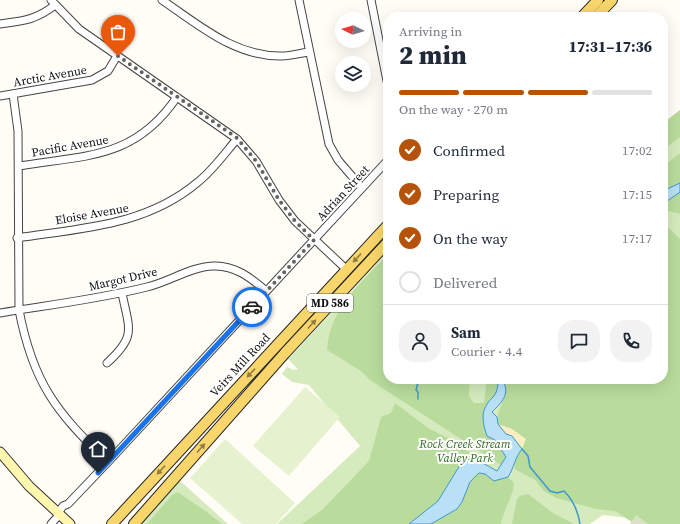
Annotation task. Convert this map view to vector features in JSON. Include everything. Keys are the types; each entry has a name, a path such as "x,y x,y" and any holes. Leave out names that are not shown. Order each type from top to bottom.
{"main road":[{"path":"587,12 598,0"},
{"path":"601,12 612,0"},
{"name":"Veirs Mill Road","path":"112,524 383,230"},
{"path":"368,246 376,254"},
{"name":"Veirs Mill Road","path":"134,524 285,353 383,247"}],"street":[{"path":"162,0 223,41 240,50 283,56 309,52"},
{"path":"300,0 309,52 329,144 338,160 362,188"},
{"path":"371,0 383,61"},
{"path":"0,24 30,20 42,15 53,3 79,29 237,138 256,161 279,200 295,221 346,269"},
{"name":"Arctic Avenue","path":"0,96 92,80 108,71 118,56"},
{"path":"13,94 17,113 19,166 17,238 19,310 29,353 48,394 74,428 108,462"},
{"name":"Pacific Avenue","path":"19,166 103,153 123,147 156,124 177,97"},
{"name":"Eloise Avenue","path":"17,238 120,222 158,208 175,200 199,181 237,138"},
{"name":"Adrian Street","path":"51,524 59,515 63,506 68,504 108,462 383,165"},
{"name":"Margot Drive","path":"0,313 122,293 149,287 199,268 213,266 226,267 241,272 249,276 266,291"},
{"path":"108,363 122,349 129,337 129,325 122,293"},
{"path":"0,452 12,468 70,524"}],"green space":[{"path":"680,110 680,137 668,146 668,119"},
{"name":"Rock Creek Stream Valley Park","path":"680,124 680,524 603,515 590,524 277,524 360,446 309,385 292,382 282,374 287,367 294,370 298,369 288,359 383,257 383,384 668,384 668,131"},
{"path":"680,153 680,183 668,189 668,163"},
{"path":"680,192 680,214 668,211 668,200"},
{"path":"668,227 680,239 680,524 635,524 615,511 596,509 556,498 544,491 535,480 516,470 514,466 517,455 522,449 512,429 497,424 497,418 505,396 505,385 668,384"},
{"path":"383,259 383,384 470,384 469,396 474,403 484,403 486,384 498,384 487,436 495,440 506,457 501,465 370,380 361,371 327,350 329,335 340,309 358,286"},
{"path":"305,387 340,417 289,476 253,446"},
{"path":"395,403 428,428 452,440 478,458 480,462 469,459 438,501 409,524 302,524 323,509 369,461 381,417 391,413"},
{"path":"225,439 295,503 276,524 242,524 190,478"},
{"path":"479,473 485,474 494,481 508,477 514,483 512,494 501,524 431,524 457,509 470,482"},
{"path":"177,478 228,524 135,524"},
{"path":"178,492 222,524 147,524 172,495"},
{"path":"528,494 553,513 574,524 512,524 517,499 520,496"},
{"path":"636,515 648,524 630,524"}],"sand":[{"path":"497,424 512,429 526,439 522,449 512,436 506,434"}],"water":[{"path":"680,183 680,192 668,200 668,189"},
{"path":"498,384 505,384 506,389 502,401 492,412 497,417 498,424 506,434 512,436 522,449 510,474 508,477 494,481 485,474 479,473 470,482 462,502 457,509 431,524 409,524 438,501 463,460 467,459 476,461 497,471 506,457 495,440 487,436 483,422 483,415 489,401 495,395"}],"waterway":[{"path":"418,384 416,390 418,392 418,399"},
{"path":"522,449 528,456 530,467 550,491 557,493 564,491 573,502 577,510 580,524"}],"way so far":[{"path":"118,56 237,138 256,161 279,200 295,221 314,240 252,307"}],"route":[{"path":"98,473 252,307"}]}
